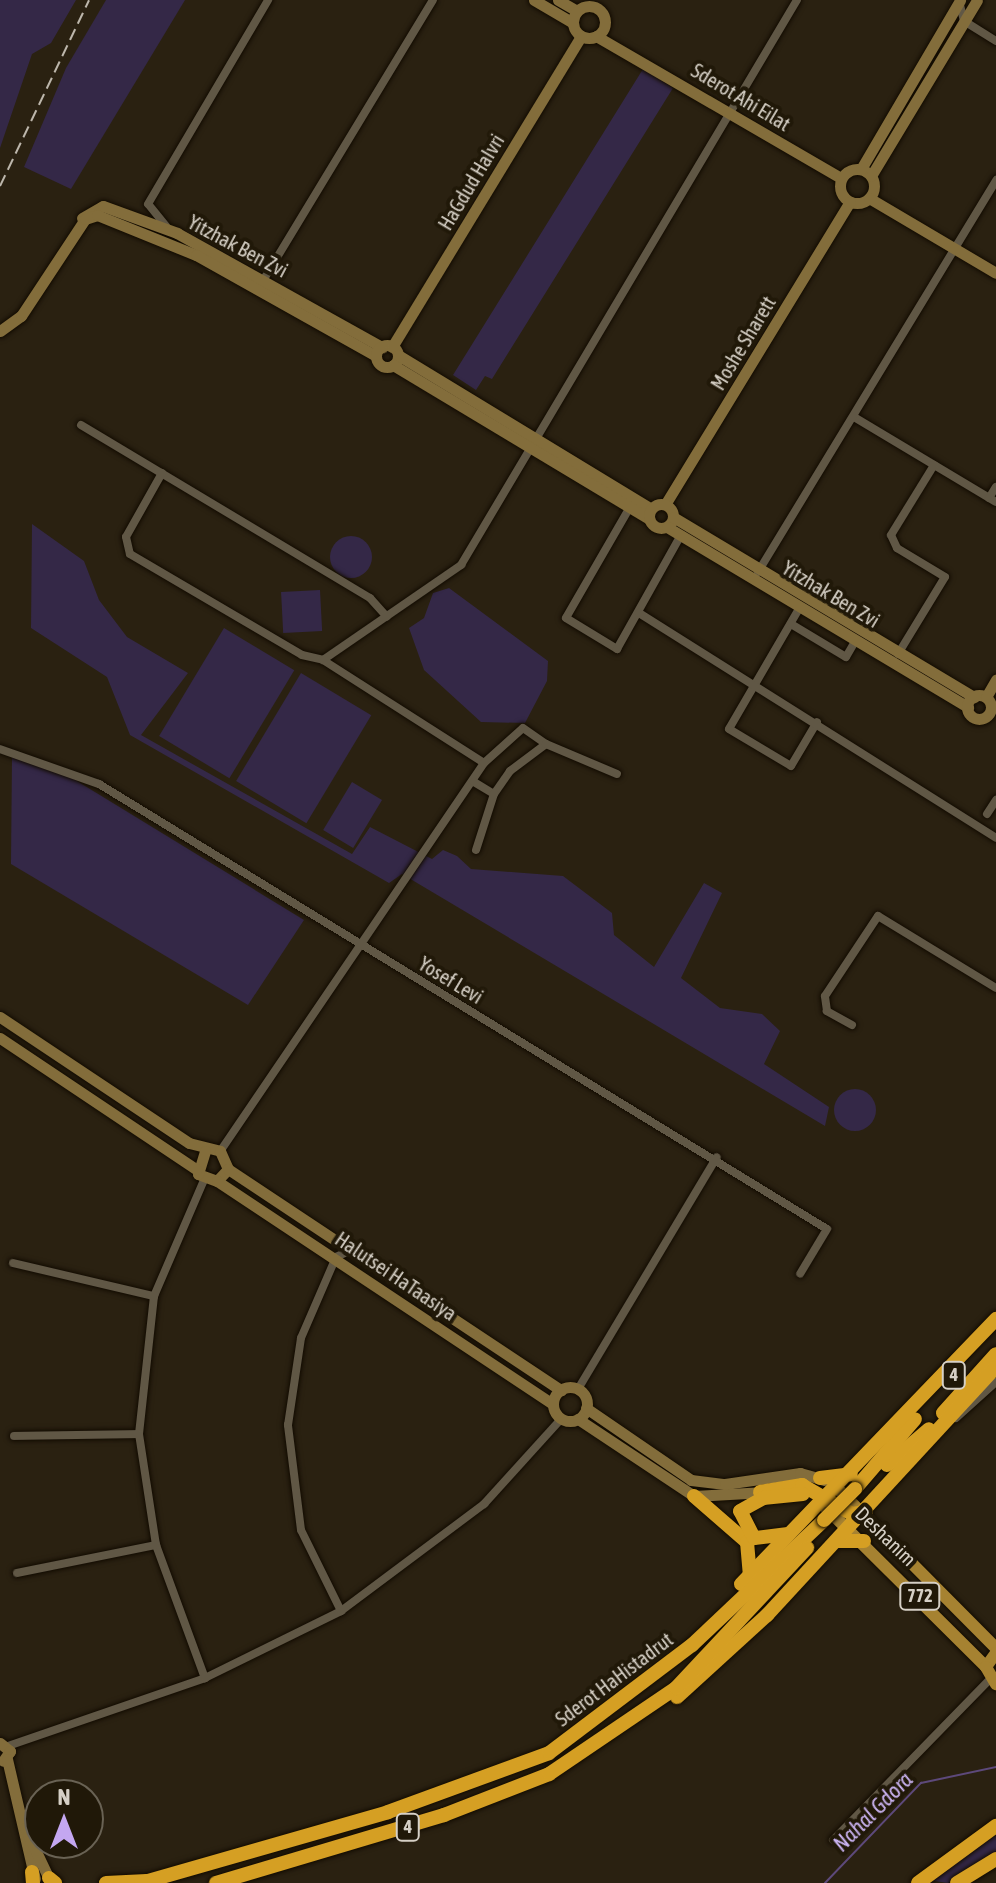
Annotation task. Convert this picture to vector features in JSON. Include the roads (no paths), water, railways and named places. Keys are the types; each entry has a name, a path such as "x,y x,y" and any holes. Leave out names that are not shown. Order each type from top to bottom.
{"highway":[{"path":"751,1580 996,1319"},
{"name":"Sderot HaHistadrut","path":"106,1883 144,1882 259,1851 497,1774 549,1753 692,1645 751,1580 855,1489 996,1326"},
{"name":"Sderot HaHistadrut","path":"216,1883 444,1815 592,1749 676,1688 926,1433 996,1354"},
{"path":"592,1749 687,1691 851,1527 996,1367"},
{"path":"820,1478 855,1472"},
{"path":"760,1492 793,1484 830,1497 852,1514 870,1506"},
{"path":"795,1530 758,1539 739,1515 751,1502 803,1494"},
{"path":"694,1496 747,1542 751,1580"},
{"path":"870,1506 876,1524"},
{"path":"837,1541 864,1541"},
{"path":"918,1883 996,1826"},
{"path":"259,1851 287,1832"},
{"path":"957,1883 996,1859"}],"main road":[{"name":"Deshanim","path":"830,1497 851,1527 991,1677"},
{"name":"Deshanim","path":"876,1524 996,1651"},
{"path":"991,1677 996,1651"}],"street":[{"path":"177,233 148,204 268,0"},
{"path":"264,279 433,0"},
{"path":"534,0 575,17"},
{"path":"558,0 575,17 581,36 600,32 596,3 575,17"},
{"path":"323,660 461,565 797,0"},
{"path":"960,0 964,21 996,41"},
{"path":"869,198 866,172 960,0"},
{"path":"977,0 866,172 841,178 850,202 869,198 996,273"},
{"name":"Sderot Ahi Eilat","path":"600,32 841,178"},
{"name":"HaGdud HaIvri","path":"388,354 581,36"},
{"path":"758,572 996,180"},
{"name":"Moshe Sharett","path":"666,503 850,202"},
{"name":"Yitzhak Ben Zvi","path":"0,331 21,316 79,226 99,205 177,233 264,279 650,514"},
{"name":"Yitzhak Ben Zvi","path":"79,226 103,216 171,242 388,354"},
{"path":"854,417 992,500 996,487"},
{"path":"81,425 370,598 387,617"},
{"name":"Yitzhak Ben Zvi","path":"533,443 630,507 650,514"},
{"path":"898,654 945,577 897,548 891,535 934,465"},
{"path":"162,473 126,537 130,554 302,655 323,660 484,763"},
{"path":"650,514 666,503 670,522"},
{"path":"630,507 566,618 617,649 681,535"},
{"path":"650,514 670,522"},
{"name":"Yitzhak Ben Zvi","path":"670,522 985,708"},
{"name":"Yitzhak Ben Zvi","path":"670,522 681,535 800,607 985,708"},
{"path":"800,607 757,686 729,729 791,766 817,722"},
{"path":"639,613 817,722 996,838"},
{"path":"791,624 846,657 856,640"},
{"path":"985,708 996,680"},
{"path":"220,1151 360,944 446,827 484,763 523,728 546,744 617,774"},
{"path":"476,850 494,794 510,771 546,744"},
{"name":"Yosef Levi","path":"0,749 76,771 717,1157 718,1169 827,1229 800,1274"},
{"path":"474,782 494,794"},
{"path":"987,814 996,800"},
{"path":"852,1025 827,1011 825,996 878,916 996,988"},
{"path":"0,1017 205,1151 220,1151"},
{"name":"Halutsei HaTaasiya","path":"0,1038 211,1180 336,1257 553,1404 562,1418"},
{"path":"196,1169 205,1151"},
{"path":"205,1678 156,1545 139,1434 154,1296 211,1180 228,1169 220,1151"},
{"path":"578,1389 717,1157"},
{"name":"Halutsei HaTaasiya","path":"228,1169 561,1390"},
{"path":"341,1611 301,1530 288,1425 301,1338 336,1257 354,1250"},
{"path":"13,1263 154,1296"},
{"path":"942,1427 996,1382"},
{"path":"553,1404 561,1390 578,1389"},
{"path":"578,1389 586,1408 691,1480 820,1478 830,1497"},
{"path":"578,1419 586,1408"},
{"path":"24,1824 3,1751 205,1678 341,1611 484,1504 562,1418 578,1419 694,1496 760,1492 830,1497"},
{"path":"14,1436 139,1434"},
{"path":"17,1573 156,1545"},
{"path":"833,1840 991,1677"},
{"path":"36,1859 43,1880"},
{"path":"36,1859 43,1880"}],"waterway":[{"name":"Nahal Gdora","path":"825,1883 921,1783 996,1767"}],"railway":[{"path":"0,186 89,0"}]}
